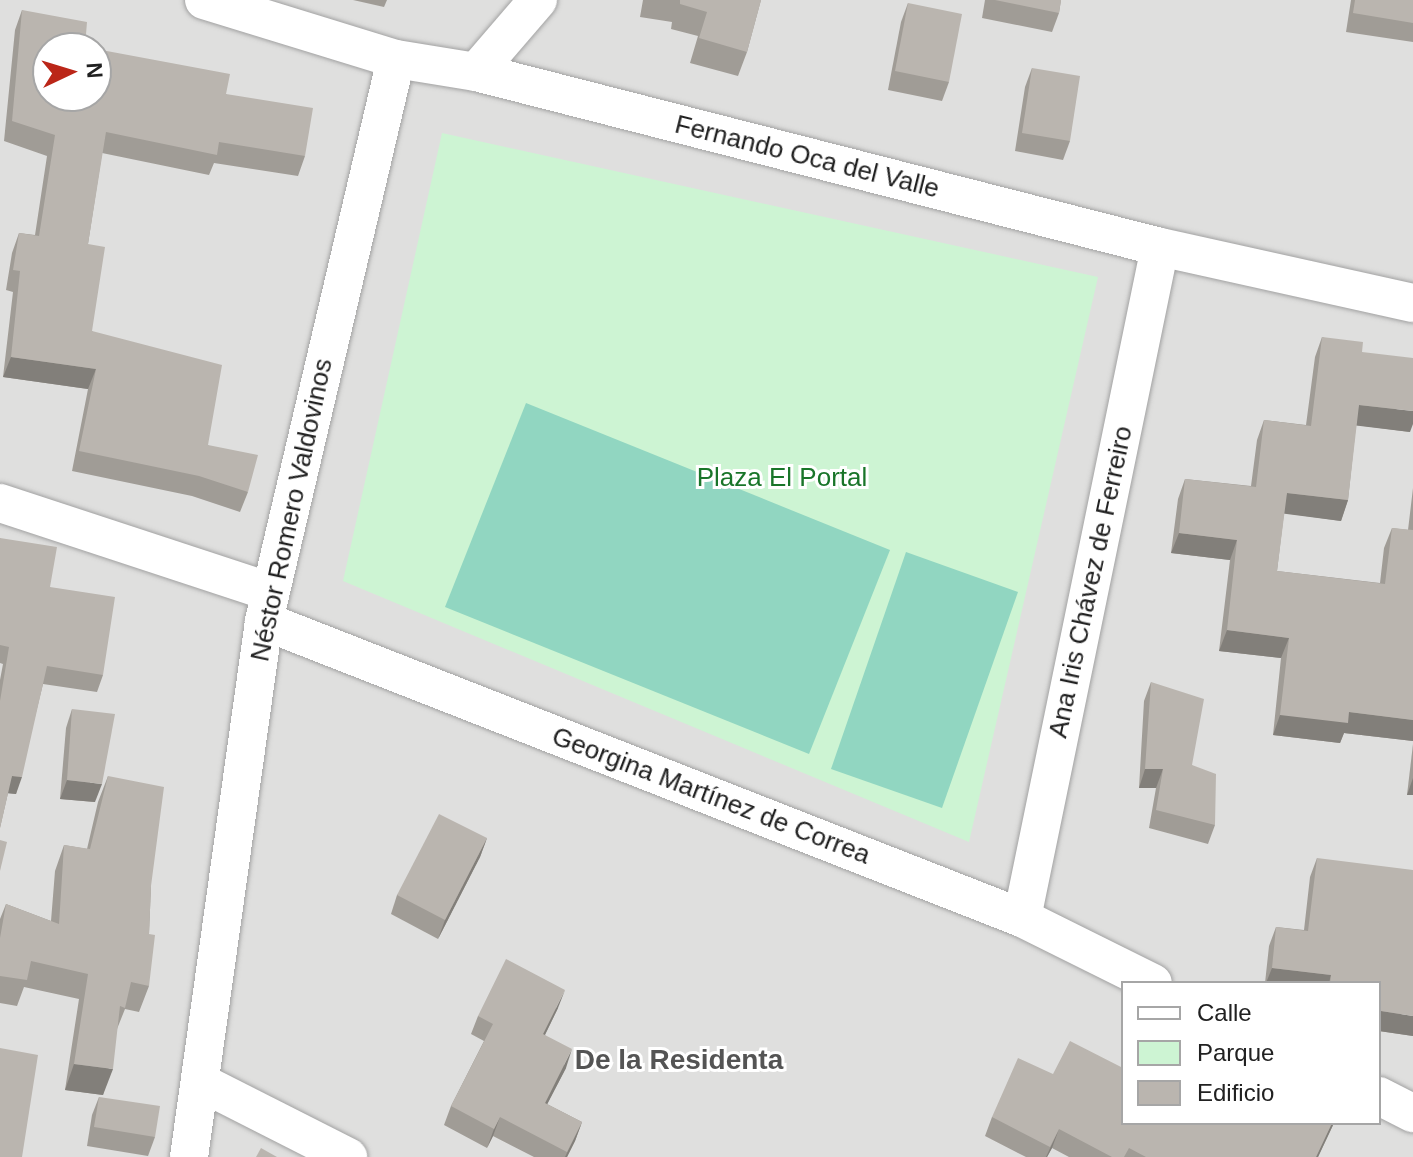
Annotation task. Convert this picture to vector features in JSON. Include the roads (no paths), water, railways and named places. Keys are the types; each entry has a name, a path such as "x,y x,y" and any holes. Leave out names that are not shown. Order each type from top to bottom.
{"street":[{"name":"Fernando Oca del Valle","path":"204,0 396,59 476,72 1160,247 1413,303"},
{"path":"476,72 538,0"},
{"name":"Néstor Romero Valdovinos","path":"189,1157 202,1083 267,606 396,59"},
{"name":"Ana Iris Chávez de Ferreiro","path":"1022,918 1160,247"},
{"name":"Georgina Martínez de Correa","path":"0,503 267,606 1022,918 1149,981"},
{"path":"202,1083 348,1157"},
{"path":"1381,1097 1413,1113"}],"district":[{"name":"De la Residenta","path":"679,1060"}],"park label":[{"name":"Plaza El Portal","path":"782,478"}]}
